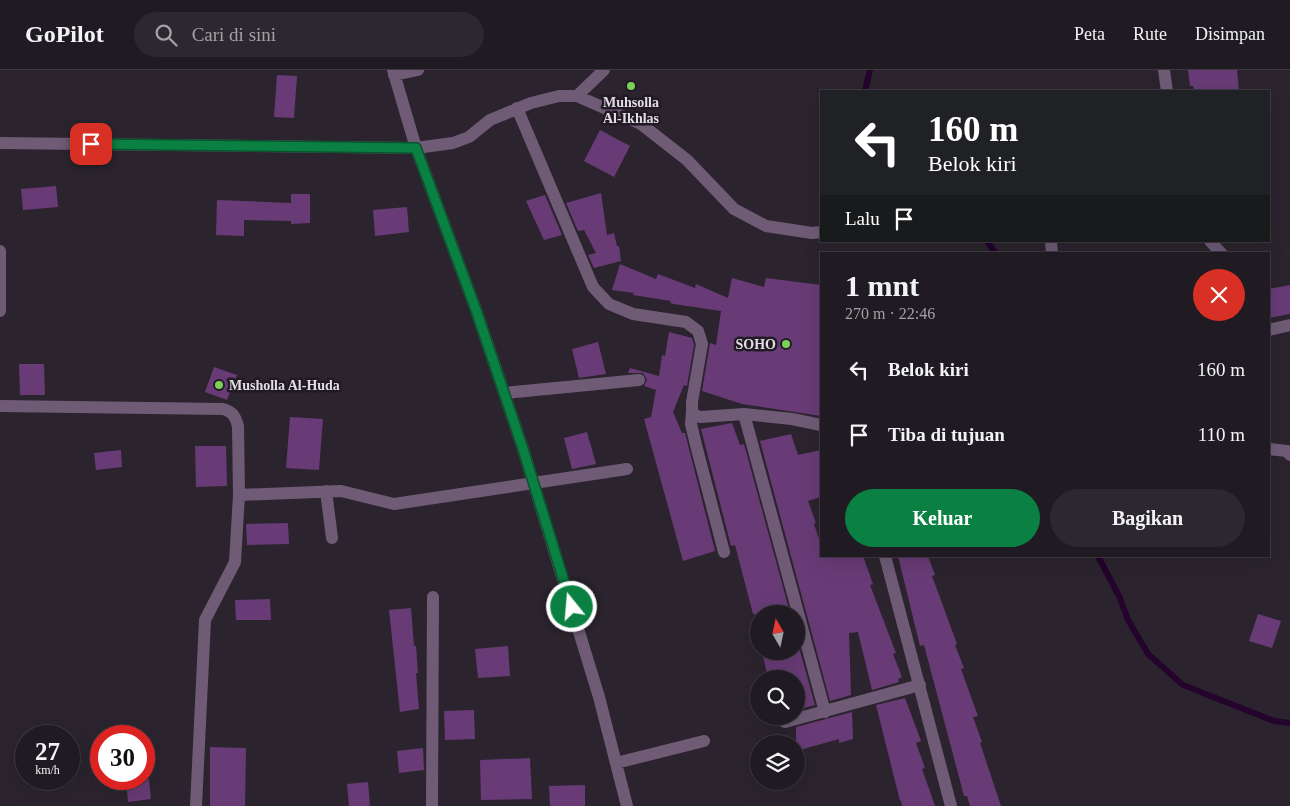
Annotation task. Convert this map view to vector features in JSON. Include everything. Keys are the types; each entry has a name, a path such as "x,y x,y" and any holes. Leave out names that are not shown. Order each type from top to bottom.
{"street":[{"path":"418,70 393,72 416,148 476,310 533,482 599,697 627,806"},
{"path":"577,96 604,70"},
{"path":"1164,70 1168,90"},
{"path":"0,143 416,148 453,143 469,137 490,120 517,108 559,96 577,96 641,124 687,160 734,209 766,226 812,233 820,232"},
{"path":"517,108 593,288 609,304 633,314 686,322 698,331 702,344 692,402 691,424 724,552"},
{"path":"1211,242 1220,252"},
{"path":"0,251 0,311"},
{"path":"1270,330 1290,325"},
{"path":"504,392 639,380"},
{"path":"0,406 223,409 235,416 238,426 239,495 235,562 205,620 196,806"},
{"path":"692,411 696,416 702,417 744,414 792,419 820,426"},
{"path":"744,414 825,712"},
{"path":"1270,449 1287,451 1290,455"},
{"path":"239,495 341,491 394,504 627,469"},
{"path":"326,491 332,538"},
{"path":"884,557 951,806"},
{"path":"432,806 433,598"},
{"path":"805,717 920,685"},
{"path":"616,763 704,741"}],"building":[{"path":"1188,70 1237,70 1239,90 1194,90 1193,86 1190,86"},
{"path":"277,75 297,76 294,118 274,117"},
{"path":"600,130 630,146 614,177 584,161"},
{"path":"56,186 58,207 23,210 21,189"},
{"path":"601,193 607,235 614,233 617,246 619,246 621,261 594,268 588,255 596,253 584,230 578,231 566,203"},
{"path":"291,194 310,194 310,223 291,224 291,221 244,220 244,236 216,235 217,200 291,203"},
{"path":"545,195 562,235 544,240 526,201"},
{"path":"407,207 409,232 375,236 373,210"},
{"path":"620,264 656,279 658,274 695,288 696,284 728,298 732,278 764,287 766,278 820,285 820,416 742,404 702,391 710,343 716,345 721,311 674,304 670,303 671,301 612,290"},
{"path":"1290,285 1290,314 1270,318 1270,289"},
{"path":"669,332 692,338 694,345 687,386 684,385 673,412 682,433 685,433 715,551 683,561 644,419 651,417 656,390 644,386 647,380 643,373 628,373 630,368 659,376 662,355 665,356"},
{"path":"598,342 606,374 579,378 572,349"},
{"path":"19,364 44,364 45,395 20,395"},
{"path":"214,367 237,375 227,400 205,392"},
{"path":"290,417 323,419 319,470 286,468"},
{"path":"732,423 740,445 744,444 788,605 751,605 735,545 731,546 701,429"},
{"path":"587,432 596,464 572,469 564,438"},
{"path":"791,434 798,455 820,450 820,497 808,501 816,523 814,524 820,542 820,557 863,557 873,584 870,585 896,653 893,654 902,677 898,679 899,682 872,690 858,632 849,633 851,695 830,701 760,441"},
{"path":"195,446 226,446 227,486 196,487"},
{"path":"121,450 122,467 96,470 94,453"},
{"path":"288,523 289,544 247,545 246,524"},
{"path":"898,557 928,557 935,575 932,576 957,644 955,645 964,668 961,669 978,716 973,717 982,742 980,743 1001,806 970,806 967,796 964,796 924,645 920,646"},
{"path":"270,599 271,620 236,620 235,600"},
{"path":"411,608 414,646 416,646 419,709 400,712 389,610"},
{"path":"1258,614 1281,621 1272,648 1249,641"},
{"path":"508,646 510,676 478,678 475,649"},
{"path":"764,660 802,660 815,705 805,708 805,670 766,670"},
{"path":"905,698 921,741 916,743 925,768 922,769 935,806 902,806 900,801 876,705"},
{"path":"474,710 475,739 445,740 444,711"},
{"path":"852,712 853,739 839,743 839,739 805,748 805,735 796,735 796,727"},
{"path":"210,747 246,748 245,806 210,806"},
{"path":"423,748 424,770 399,773 397,751"},
{"path":"530,758 532,799 481,800 480,760"},
{"path":"368,782 370,806 349,806 347,784"},
{"path":"585,785 585,806 550,806 549,786"},
{"path":"127,790 150,790 151,799 128,802"}],"waterway":[{"path":"865,90 870,70"},
{"path":"988,242 995,252"},
{"path":"1099,557 1120,598 1128,620 1148,654 1183,685 1274,721 1290,723"}],"place":[{"name":"Muhsolla Al-Ikhlas","path":"631,86"},
{"name":"SOHO","path":"786,344"},
{"name":"Musholla Al-Huda","path":"219,385"}],"route":[{"path":"91,144 416,148 476,310 523,449 572,607"}]}
